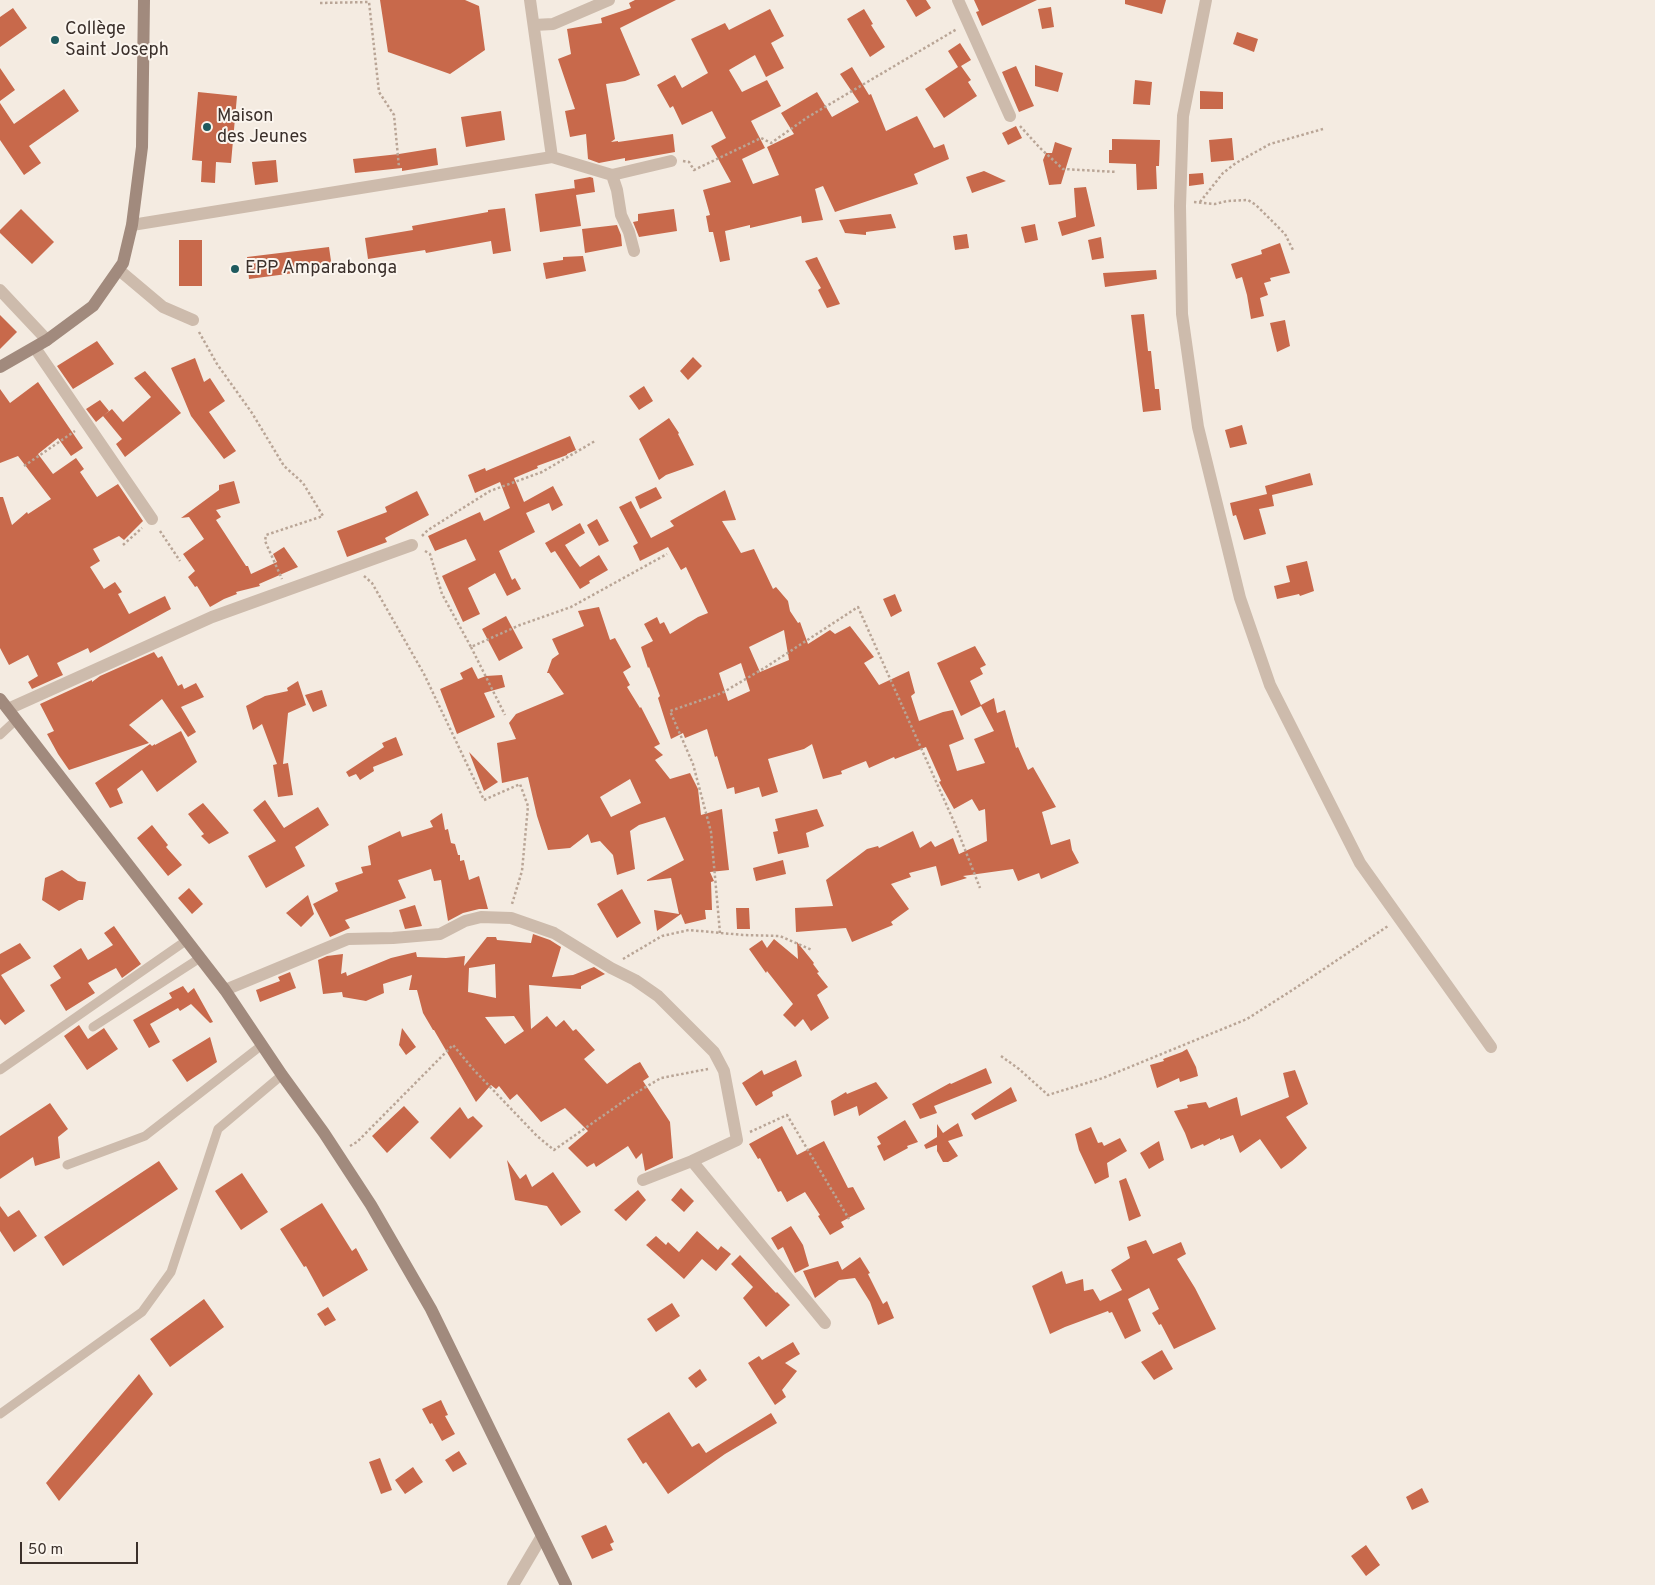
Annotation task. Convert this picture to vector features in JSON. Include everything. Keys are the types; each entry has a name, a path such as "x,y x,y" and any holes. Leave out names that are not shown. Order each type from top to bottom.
{"main road":[{"path":"0,367 48,340 93,306 123,263 132,225 142,147 144,0"},
{"path":"4,704 226,990 371,1205 431,1309 566,1585"}],"street":[{"path":"530,0 552,157"},
{"path":"534,25 553,24 609,0"},
{"path":"958,0 1010,116"},
{"path":"1206,0 1183,116 1180,200 1182,314 1198,427 1240,598 1270,685 1360,863 1491,1047"},
{"path":"132,225 552,157 612,175 671,162"},
{"path":"612,175 617,190 621,215 630,232 634,251"},
{"path":"119,270 163,307 193,320"},
{"path":"0,290 48,340"},
{"path":"35,348 152,519"},
{"path":"4,704 212,617 412,545"},
{"path":"226,990 348,939 440,934 465,921 481,916 511,918 554,933 611,968 635,980 658,996 714,1052 724,1071 738,1140 644,1180"},
{"path":"692,1161 825,1322"},
{"path":"513,1585 542,1536"}],"lane":[{"path":"0,735 16,720"},
{"path":"0,1070 187,940"},
{"path":"92,1027 200,958"},
{"path":"67,1165 145,1136 262,1045"},
{"path":"0,1414 142,1312 171,1272 218,1129 282,1075"}],"path":[{"path":"320,3 369,2 379,92 394,115 400,181"},
{"path":"671,162 690,162 694,170 761,138 771,142 969,22"},
{"path":"1010,116 1063,169 1116,172"},
{"path":"1200,202 1224,173 1236,163 1270,144 1323,129"},
{"path":"1180,200 1215,204 1227,200 1248,200 1256,205 1285,234 1293,250"},
{"path":"193,320 217,364 252,413 284,466 303,484 323,516 266,534 265,541 287,589"},
{"path":"24,466 86,423"},
{"path":"505,715 442,594 430,554 412,545 428,530 490,491 542,472 595,441"},
{"path":"123,545 152,519 180,561"},
{"path":"471,647 520,625 571,607 667,554"},
{"path":"353,566 372,583 424,674 484,800 520,784 528,806 522,870 513,900 511,918"},
{"path":"720,933 711,832 693,764 670,711 722,694 858,607 947,806 980,888"},
{"path":"1000,1056 1019,1069 1048,1095 1103,1078 1247,1019 1399,918"},
{"path":"611,968 662,936 689,930 780,936 812,950"},
{"path":"337,1153 357,1142 453,1045 473,1069 554,1150 660,1078 721,1065"},
{"path":"737,1138 787,1115 849,1219"}],"building":[{"path":"380,0 465,0 479,6 485,50 450,74 388,52"},
{"path":"635,0 676,0 620,28 640,75 625,81 606,84 615,139 611,142 673,134 675,152 625,161 625,158 599,163 588,159 586,134 570,137 565,111 575,109 558,59 571,54 567,29 602,23 601,18 631,8 629,3"},
{"path":"906,0 926,0 931,8 916,17"},
{"path":"974,0 1037,0 982,26 976,12 979,11"},
{"path":"1125,0 1166,0 1162,14 1125,4"},
{"path":"1051,7 1054,27 1042,29 1038,9"},
{"path":"13,8 27,28 0,47 0,17"},
{"path":"770,9 784,36 771,43 784,68 766,77 755,55 729,70 742,92 767,80 781,106 751,121 765,148 742,159 753,184 779,175 767,147 794,134 781,113 817,92 832,117 859,102 840,74 852,67 869,95 871,94 886,131 917,116 934,148 944,144 949,159 914,174 918,184 835,212 823,186 815,189 823,220 802,223 801,216 750,228 750,225 725,231 730,260 720,262 713,232 709,232 706,216 710,215 703,190 731,182 711,146 726,138 712,111 682,125 673,106 670,108 657,85 675,75 682,88 708,73 691,39 725,23 729,30"},
{"path":"864,9 873,24 871,25 885,47 870,57 847,19"},
{"path":"1237,32 1258,39 1254,52 1233,44"},
{"path":"960,43 971,60 961,66 971,80 968,82 977,96 944,118 925,89 958,67 948,51"},
{"path":"1035,65 1063,73 1058,92 1035,86"},
{"path":"1016,66 1034,106 1019,112 1002,72"},
{"path":"0,68 15,90 0,101"},
{"path":"1135,80 1152,82 1150,105 1133,104"},
{"path":"64,89 79,111 29,146 41,163 24,175 0,140 0,103 14,124"},
{"path":"1200,91 1223,92 1223,109 1200,109"},
{"path":"198,92 237,96 231,163 216,162 215,183 201,182 202,161 192,160"},
{"path":"501,111 505,140 466,147 461,117"},
{"path":"1016,126 1022,138 1008,145 1002,133"},
{"path":"1232,138 1234,160 1211,162 1209,140"},
{"path":"1112,139 1160,140 1159,166 1156,166 1157,189 1137,190 1136,164 1109,163 1109,150 1112,150"},
{"path":"1055,142 1072,148 1061,184 1049,185 1043,160 1046,153 1052,153"},
{"path":"436,148 438,165 402,171 402,168 355,173 353,159"},
{"path":"276,160 278,182 255,185 252,162"},
{"path":"984,171 1006,181 972,193 966,177"},
{"path":"1203,173 1204,184 1189,186 1189,174"},
{"path":"593,178 595,192 576,195 581,226 540,232 535,194 575,188 574,180"},
{"path":"1086,187 1095,226 1062,236 1058,222 1076,217 1074,188"},
{"path":"505,208 511,251 493,254 491,241 426,253 425,250 368,259 365,238 413,230 412,226"},
{"path":"21,209 54,242 32,264 0,233 0,230"},
{"path":"674,209 677,231 639,237 633,222 638,221 638,214"},
{"path":"891,214 896,228 866,232 866,235 845,233 839,220"},
{"path":"1035,224 1038,240 1025,243 1021,227"},
{"path":"617,225 621,235 622,246 585,253 582,229"},
{"path":"967,234 969,248 955,250 953,236"},
{"path":"1101,237 1104,258 1092,260 1088,240"},
{"path":"179,240 202,240 202,286 179,286"},
{"path":"1280,243 1290,273 1270,278 1271,281 1264,283 1268,295 1260,298 1264,316 1251,319 1242,277 1236,279 1231,264 1262,254 1261,250"},
{"path":"329,247 332,268 249,279 247,257"},
{"path":"583,256 586,271 546,279 543,263 563,260 563,257"},
{"path":"817,257 840,304 827,308 818,290 821,288 805,261"},
{"path":"1156,270 1157,279 1105,287 1103,273"},
{"path":"1144,314 1148,351 1151,351 1155,389 1159,389 1161,410 1143,412 1131,315"},
{"path":"0,315 17,332 0,349"},
{"path":"1285,320 1290,346 1277,352 1270,323"},
{"path":"97,341 114,364 73,389 57,366"},
{"path":"693,357 702,366 688,380 680,371"},
{"path":"195,358 204,382 210,378 225,401 209,412 236,451 224,459 191,416 171,368"},
{"path":"145,371 181,413 125,457 116,444 122,439 103,416 112,409 123,422 151,397 134,378"},
{"path":"38,382 83,448 71,456 58,438 38,454 53,474 76,458 84,469 80,472 97,497 118,484 143,521 124,540 119,536 93,549 100,561 90,567 104,589 115,582 122,592 118,594 129,614 165,596 171,609 90,653 88,648 57,663 63,675 32,689 28,682 38,676 28,655 9,665 0,648 0,497 3,497 12,525 27,512 28,514 51,499 18,456 0,463 0,389 10,403"},
{"path":"644,386 653,401 639,410 629,396"},
{"path":"100,400 109,411 96,422 86,409"},
{"path":"669,418 679,433 694,465 666,475 659,480 639,439"},
{"path":"1242,425 1247,444 1230,448 1225,430"},
{"path":"570,436 576,450 514,478 524,502 553,486 563,505 552,511 549,503 526,513 535,532 499,551 512,580 515,578 521,589 507,596 495,573 468,588 480,614 463,622 442,576 476,560 466,539 435,551 428,536 480,512 484,521 510,508 500,482 475,493 468,475 485,468 486,471"},
{"path":"1310,473 1313,485 1272,495 1274,506 1259,509 1266,534 1244,540 1236,515 1233,516 1230,503 1267,494 1265,486"},
{"path":"234,481 240,503 216,510 221,517 216,520 246,566 248,566 251,574 277,562 273,554 284,547 298,567 259,584 260,586 236,592 237,594 210,607 197,586 195,587 188,577 195,571 183,554 204,539 189,517 181,518 219,490 219,485"},
{"path":"656,487 662,498 640,509 635,497"},
{"path":"725,490 736,520 722,521 741,553 754,549 773,589 776,587 788,601 790,611 798,623 800,622 808,644 830,630 835,634 850,626 874,657 864,663 879,685 909,671 915,693 911,696 919,721 953,710 964,739 949,745 957,771 985,763 974,739 994,731 981,706 961,716 937,663 975,646 986,665 980,668 983,674 970,681 981,705 994,698 997,713 1005,710 1016,748 1018,747 1028,770 1033,767 1056,807 1042,812 1051,845 1070,839 1072,850 1079,863 1041,879 1039,873 1018,881 1013,869 963,876 967,878 941,886 936,866 909,873 911,877 891,884 909,909 891,922 893,925 852,942 846,928 796,932 795,908 833,906 826,880 867,849 878,846 879,848 913,831 920,848 931,841 935,847 953,838 959,854 987,841 985,809 979,811 972,799 954,809 939,782 941,781 926,747 895,759 894,757 869,768 866,761 841,771 842,774 823,779 812,744 804,749 768,759 778,792 762,797 759,787 735,794 734,787 727,789 707,729 685,738 683,733 671,739 658,698 660,696 641,647 653,641 644,624 657,617 660,624 664,622 670,634 708,613 686,567 681,570 668,547 640,561 633,546 638,543 619,507 631,501 651,538 674,526 670,521","holes":["784,630 789,660 760,672 749,647","741,663 750,691 728,701 719,673"]},
{"path":"417,491 429,515 385,538 387,542 347,557 337,531 387,512 385,507"},
{"path":"597,519 609,541 599,546 587,525"},
{"path":"580,523 585,533 565,545 580,567 599,555 608,570 589,581 590,583 580,589 555,551 551,553 545,543"},
{"path":"1307,561 1314,591 1300,596 1299,594 1277,599 1274,586 1290,582 1286,566"},
{"path":"895,594 902,611 891,617 883,599"},
{"path":"599,607 610,640 615,638 631,667 623,672 630,685 627,687 641,707 660,744 654,747 663,755 655,760 670,779 690,773 698,789 701,815 722,809 729,870 710,872 714,881 711,882 712,910 705,910 706,919 685,924 681,914 657,931 654,910 679,914 671,878 647,880 684,860 665,817 639,825 630,831 635,869 617,875 613,855 600,841 591,843 588,834 570,848 548,850 537,816 528,777 502,783 497,743 516,739 509,723 516,714 564,694 549,673 547,673 552,659 559,654 552,639 584,626 578,611","holes":["630,779 641,803 611,817 600,797"]},
{"path":"506,616 523,648 499,661 482,629"},
{"path":"154,652 158,658 162,656 178,686 182,684 184,689 196,683 204,697 181,707 196,732 188,737 162,699 129,725 149,743 69,770 47,734 54,731 40,704 92,680 92,682 100,676"},
{"path":"472,667 478,679 486,676 502,675 505,687 484,693 495,717 457,734 440,689 463,679 460,673"},
{"path":"298,681 306,705 288,713 283,764 288,763 293,795 278,797 273,765 277,764 262,724 253,730 246,706 265,696 288,691 287,688"},
{"path":"322,690 327,706 313,712 305,695"},
{"path":"181,731 197,762 157,792 142,770 117,789 123,803 110,808 95,783 150,744 152,746 155,745"},
{"path":"396,737 403,755 373,767 374,771 360,780 356,774 349,777 346,772 384,747 382,743"},
{"path":"469,752 498,782 484,791"},
{"path":"265,800 284,828 318,807 329,825 295,847 305,866 266,888 248,856 276,841 253,810"},
{"path":"203,803 229,833 209,844 201,836 204,834 188,814"},
{"path":"817,809 824,826 806,833 809,847 778,854 773,832 778,831 775,819"},
{"path":"442,813 445,830 448,829 451,843 455,844 458,855 460,855 460,861 464,860 469,880 479,876 488,909 463,913 448,921 441,880 434,881 431,869 398,880 406,898 345,920 350,928 330,937 313,904 338,891 335,883 363,873 361,867 371,865 368,846 400,831 402,837 433,827 430,821"},
{"path":"152,825 168,845 166,847 182,865 168,876 137,838"},
{"path":"783,860 786,874 756,881 753,868"},
{"path":"62,870 78,881 86,882 83,900 79,900 59,911 42,900 45,878"},
{"path":"189,888 203,904 192,914 178,898"},
{"path":"622,889 641,923 617,938 597,904"},
{"path":"308,895 314,914 301,927 286,913"},
{"path":"415,905 422,926 405,929 399,910"},
{"path":"736,908 749,908 750,929 737,929"},
{"path":"114,926 141,964 122,978 116,968 88,983 95,993 66,1011 50,985 61,978 53,966 81,948 88,960 113,945 104,933"},
{"path":"533,934 550,940 561,947 552,977 573,975 594,967 605,974 581,986 581,989 529,985 531,1029 547,1016 556,1027 564,1020 573,1031 576,1029 595,1050 584,1059 607,1084 640,1062 649,1077 643,1081 670,1122 673,1158 645,1171 642,1153 636,1159 628,1146 596,1167 594,1163 587,1167 568,1148 588,1131 565,1108 541,1122 517,1094 510,1100 499,1086 496,1089 491,1085 476,1102 423,1013 417,990 409,990 412,975 383,984 384,993 366,1001 343,997 342,992 323,994 318,960 327,956 343,954 341,974 346,972 347,976 391,958 416,952 417,957 446,958 465,956 464,966 487,937 496,937 497,940 531,943","holes":["495,964 496,998 468,992 469,968","514,1016 524,1031 505,1044 485,1017"]},
{"path":"774,939 798,959 797,942 814,963 819,972 817,973 828,987 817,995 829,1018 811,1031 803,1019 795,1027 783,1015 793,1004 767,971 766,973 749,949 762,940 767,948"},
{"path":"20,943 31,958 1,975 25,1011 5,1025 0,1019 0,954"},
{"path":"290,972 296,988 260,1002 256,990 280,981 278,977"},
{"path":"183,986 188,993 194,988 213,1022 210,1023 191,1004 180,1011 178,1008 150,1024 160,1042 149,1048 133,1020 172,998 169,993"},
{"path":"79,1025 88,1039 104,1028 118,1049 87,1070 64,1036"},
{"path":"402,1028 416,1047 406,1055 399,1045"},
{"path":"210,1037 217,1062 187,1082 172,1060"},
{"path":"1187,1049 1196,1067 1198,1076 1180,1082 1179,1078 1157,1088 1150,1065 1164,1061 1163,1059"},
{"path":"796,1060 802,1076 772,1092 773,1096 756,1106 742,1083 762,1070 764,1075"},
{"path":"986,1068 992,1083 934,1106 937,1113 920,1119 912,1104 950,1083"},
{"path":"1295,1070 1308,1104 1286,1117 1307,1148 1292,1161 1281,1169 1260,1139 1240,1153 1233,1135 1191,1149 1174,1111 1188,1108 1187,1105 1206,1102 1209,1108 1237,1097 1241,1116 1289,1097 1283,1073"},
{"path":"876,1082 888,1098 859,1116 857,1106 834,1116 831,1101 846,1092 847,1094"},
{"path":"1011,1087 1017,1101 975,1120 971,1114"},
{"path":"50,1103 68,1129 58,1137 60,1158 35,1166 33,1157 0,1179 0,1136"},
{"path":"404,1106 419,1122 387,1153 372,1136"},
{"path":"460,1107 468,1119 473,1116 483,1126 450,1159 430,1138"},
{"path":"905,1120 918,1142 907,1146 908,1148 884,1161 877,1146 881,1144 877,1137"},
{"path":"958,1123 963,1136 948,1141 958,1156 948,1162 943,1162 937,1151 937,1145 926,1149 924,1145 937,1137 937,1124 943,1133"},
{"path":"782,1126 797,1155 824,1141 848,1188 853,1187 865,1209 841,1222 844,1227 830,1235 805,1192 787,1202 781,1191 778,1192 760,1158 758,1159 749,1144"},
{"path":"1091,1127 1098,1143 1102,1142 1104,1146 1120,1138 1127,1151 1107,1163 1109,1177 1095,1184 1079,1150 1075,1134"},
{"path":"1159,1141 1164,1160 1149,1169 1140,1153"},
{"path":"507,1160 520,1179 526,1174 532,1187 553,1172 581,1212 561,1226 547,1206 515,1200"},
{"path":"159,1161 178,1189 63,1266 44,1237"},
{"path":"242,1173 268,1212 241,1230 215,1191"},
{"path":"1126,1178 1141,1216 1129,1221 1119,1181"},
{"path":"681,1188 694,1201 684,1212 671,1200"},
{"path":"638,1190 646,1200 626,1221 614,1210"},
{"path":"322,1203 352,1251 356,1248 368,1270 323,1297 306,1266 304,1267 280,1229"},
{"path":"0,1206 8,1217 19,1210 37,1236 14,1252 0,1231"},
{"path":"791,1226 803,1245 809,1266 795,1273 783,1247 778,1250 771,1238"},
{"path":"697,1231 718,1250 721,1246 731,1254 716,1271 702,1259 684,1279 646,1245 656,1236 666,1245 668,1242 679,1252"},
{"path":"1146,1240 1153,1254 1181,1242 1186,1254 1177,1259 1195,1288 1216,1329 1174,1349 1161,1324 1159,1325 1152,1313 1159,1309 1149,1288 1128,1299 1141,1331 1125,1339 1112,1312 1109,1313 1108,1311 1050,1334 1032,1286 1062,1271 1066,1284 1083,1279 1084,1291 1093,1289 1100,1301 1122,1290 1111,1270 1130,1258 1127,1247"},
{"path":"740,1255 790,1305 766,1327 743,1298 753,1287 731,1264"},
{"path":"860,1257 870,1273 868,1274 883,1304 887,1301 894,1318 878,1325 870,1302 855,1278 839,1280 815,1298 803,1271 838,1261 842,1270"},
{"path":"204,1299 224,1327 170,1367 150,1339"},
{"path":"672,1303 680,1316 656,1332 647,1319"},
{"path":"328,1307 336,1320 325,1326 317,1314"},
{"path":"793,1342 800,1354 785,1363 797,1371 782,1390 786,1397 775,1405 748,1363 759,1356 762,1360"},
{"path":"1162,1350 1173,1369 1154,1380 1141,1362"},
{"path":"700,1369 707,1380 696,1388 688,1378"},
{"path":"139,1374 153,1394 59,1501 46,1483"},
{"path":"441,1400 448,1415 445,1416 455,1434 442,1441 422,1409"},
{"path":"669,1412 692,1447 699,1443 706,1453 771,1413 777,1423 725,1454 668,1494 646,1462 643,1464 627,1439"},
{"path":"459,1451 467,1464 453,1472 445,1460"},
{"path":"380,1458 392,1490 381,1494 369,1462"},
{"path":"413,1467 423,1482 405,1494 395,1480"},
{"path":"1422,1488 1429,1502 1412,1510 1406,1497"},
{"path":"606,1525 614,1542 610,1544 613,1550 592,1559 581,1536"},
{"path":"1366,1545 1380,1565 1366,1576 1351,1556"}],"place":[{"name":"Collège Saint Joseph","path":"55,40"},
{"name":"Maison des Jeunes","path":"207,127"},
{"name":"EPP Amparabonga","path":"235,269"}]}
